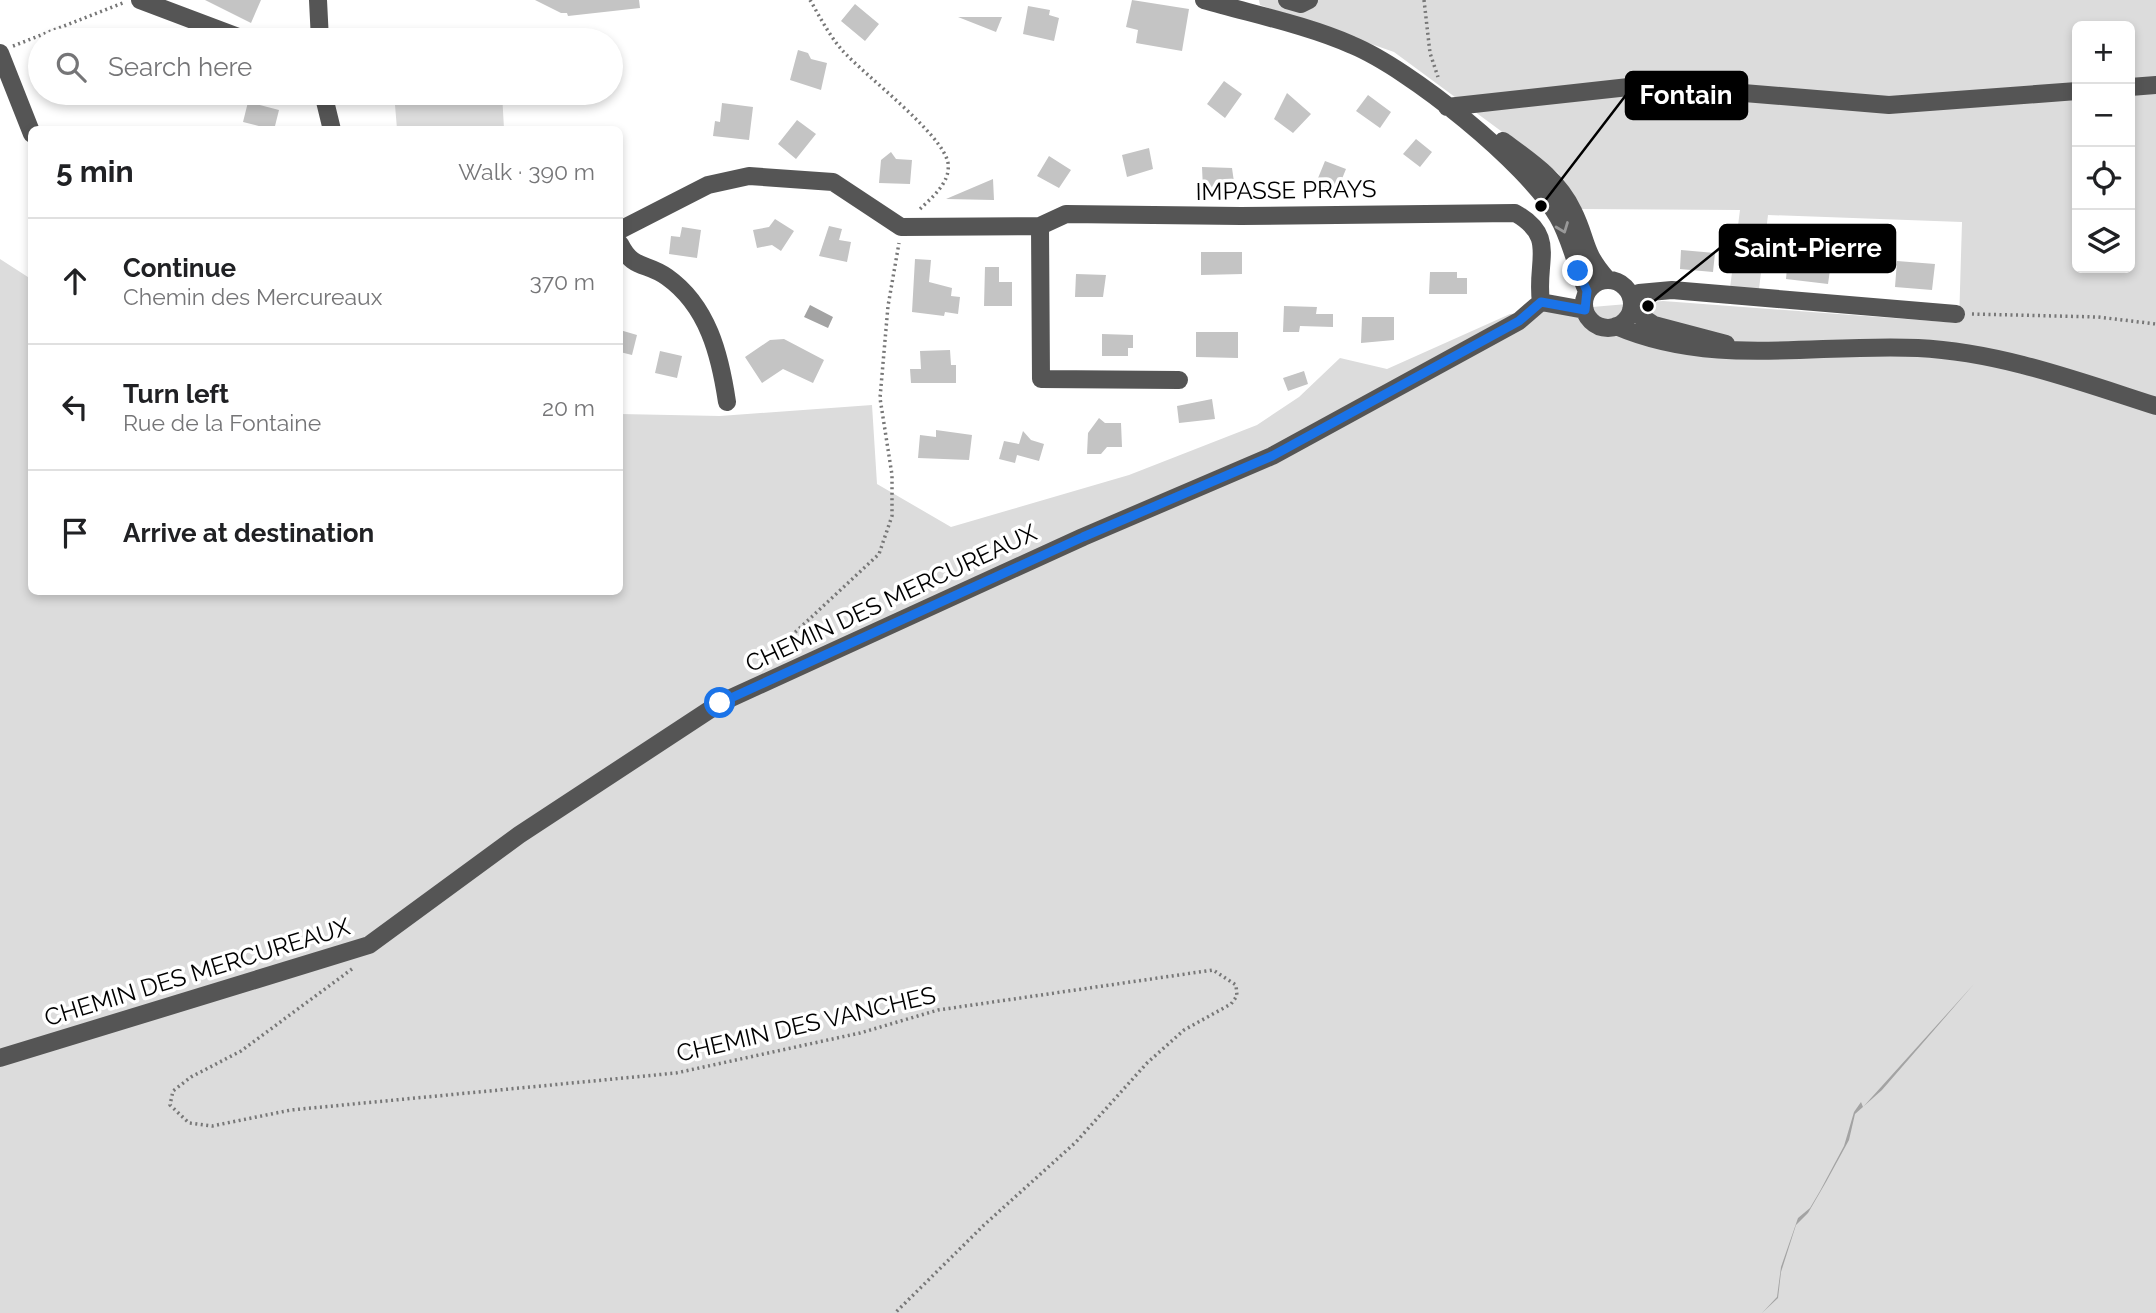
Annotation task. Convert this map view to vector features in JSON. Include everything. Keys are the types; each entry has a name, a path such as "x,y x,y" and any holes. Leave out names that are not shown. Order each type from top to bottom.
{"street":[{"path":"140,0 214,28"},
{"path":"318,0 319,28"},
{"path":"1205,0 1352,45 1395,70 1470,123 1540,188 1560,220 1587,291 1585,310 1594,323 1601,327 1616,326 1642,337 1701,351 1917,348 1980,355 2156,406"},
{"path":"1287,0 1301,4 1309,0"},
{"path":"6,50 30,126"},
{"path":"1447,107 1647,85 1889,105 2072,91"},
{"path":"2135,87 2156,85"},
{"path":"326,105 331,126"},
{"path":"1470,123 1492,134 1545,172 1564,195 1574,213 1586,252 1607,279 1622,285 1631,304 1654,326 1749,351"},
{"path":"623,228 708,185 749,176 833,182 901,228"},
{"name":"IMPASSE PRAYS","path":"901,228 1040,226 1066,214 1241,216 1515,213 1532,223 1542,242 1539,283 1541,302"},
{"path":"1040,226 1041,379 1179,380"},
{"path":"623,250 627,258 667,277 709,328 723,370 727,402"},
{"path":"1587,291 1607,279"},
{"path":"1616,326 1628,317 1631,304 1639,293 1672,290 1956,314"},
{"path":"1541,302 1585,310"},
{"name":"CHEMIN DES MERCUREAUX","path":"0,1058 369,944 519,835 720,703 1083,537 1272,456 1519,321 1541,302"}],"path":[{"path":"61,28 132,0"},
{"path":"750,675 879,554 892,516 892,475 880,398 888,306 901,228 940,189 947,174 943,151 912,116 840,48 810,0"},
{"path":"1424,0 1430,53 1447,107"},
{"path":"6,50 28,41"},
{"path":"1956,314 2098,317 2156,324"},
{"name":"CHEMIN DES VANCHES","path":"369,944 358,964 241,1051 191,1077 173,1091 170,1105 179,1117 189,1123 212,1126 291,1110 676,1073 860,1032 938,1010 1010,997 1213,970 1236,985 1237,996 1231,1004 1184,1030 1156,1055 1076,1142 984,1225 895,1313"}],"shaded area":[{"path":"1259,0 2156,0 2156,1313 0,1313 0,259 28,277 28,595 623,595 623,414 720,416 872,405 877,484 951,527 1129,475 1257,425 1299,397 1340,358 1387,369 1510,314 1663,301 1959,323 1962,222 1768,215 1759,289 1730,288 1740,210 1581,209 1558,173 1394,52 1260,5"},
{"path":"395,105 503,105 504,126 397,126"},
{"path":"810,305 833,317 828,328 804,317"},
{"path":"1974,984 1882,1090 1864,1106"},
{"path":"1861,1102 1863,1107 1855,1114 1849,1140 1826,1182 1808,1213 1796,1225 1781,1272 1778,1298 1762,1313 1777,1297 1781,1267 1798,1218 1810,1208 1820,1191 1844,1146 1854,1112"}],"building":[{"path":"205,0 261,0 251,23"},
{"path":"535,0 639,0 640,8 568,16 567,13 561,13"},
{"path":"1132,0 1189,9 1182,51 1136,43 1138,30 1126,27"},
{"path":"855,4 879,24 865,41 841,21"},
{"path":"1028,6 1050,10 1049,15 1059,18 1054,41 1023,34"},
{"path":"958,17 1002,17 996,32"},
{"path":"798,50 808,53 811,59 827,63 821,90 790,80"},
{"path":"1224,81 1242,94 1225,118 1207,104"},
{"path":"1287,93 1311,114 1293,133 1274,119"},
{"path":"1368,95 1391,112 1380,128 1356,111"},
{"path":"722,103 753,107 749,140 713,136 715,121 720,122"},
{"path":"247,105 279,110 275,126 243,122"},
{"path":"797,120 816,134 796,159 778,144"},
{"path":"1416,139 1432,152 1420,167 1403,154"},
{"path":"1149,148 1153,169 1127,177 1122,155"},
{"path":"891,152 896,159 912,160 910,184 879,183 881,160"},
{"path":"1049,156 1071,170 1059,188 1037,176"},
{"path":"1325,161 1346,169 1337,191 1316,183"},
{"path":"1202,167 1232,168 1235,189 1203,189"},
{"path":"993,179 994,200 946,199"},
{"path":"775,219 794,231 781,251 772,245 757,248 753,230 769,227"},
{"path":"829,226 842,229 839,240 851,242 847,262 819,256"},
{"path":"682,227 701,230 697,258 669,254 671,236 680,237"},
{"path":"1681,250 1715,253 1713,272 1680,269"},
{"path":"1201,252 1242,252 1242,274 1201,275"},
{"path":"1788,256 1831,263 1828,284 1786,279"},
{"path":"915,259 931,260 929,282 952,288 951,296 960,297 958,314 945,312 944,316 912,312"},
{"path":"1897,261 1935,264 1932,290 1895,287"},
{"path":"985,267 999,267 999,282 1012,282 1012,306 984,306"},
{"path":"1430,272 1457,272 1457,278 1467,278 1467,294 1429,294"},
{"path":"1076,274 1106,275 1103,297 1075,297"},
{"path":"1284,306 1317,307 1316,314 1333,314 1333,327 1300,326 1299,332 1283,332"},
{"path":"1362,317 1394,317 1394,340 1361,343"},
{"path":"623,331 637,335 632,355 623,353"},
{"path":"1196,332 1238,332 1238,358 1196,357"},
{"path":"1102,334 1133,335 1133,348 1128,348 1128,356 1102,356"},
{"path":"784,339 824,360 813,383 783,369 762,383 745,357 770,340"},
{"path":"950,350 951,365 956,365 956,383 911,383 910,369 921,369 920,351"},
{"path":"660,351 682,356 677,378 655,373"},
{"path":"1304,371 1308,384 1288,391 1283,378"},
{"path":"1212,399 1215,419 1179,423 1177,406"},
{"path":"1099,418 1105,423 1121,423 1122,447 1107,447 1101,454 1087,454 1088,433"},
{"path":"936,430 972,435 969,460 918,458 920,435 936,437"},
{"path":"1023,431 1031,440 1044,444 1039,461 1017,455 1015,463 999,459 1004,441 1019,444"}],"place":[{"name":"Fontain","path":"1541,206"},
{"name":"Saint-Pierre","path":"1648,306"}],"route":[{"path":"720,703 1083,537 1272,456 1519,321 1541,302 1585,310 1584,297 1587,291 1578,271"}]}
